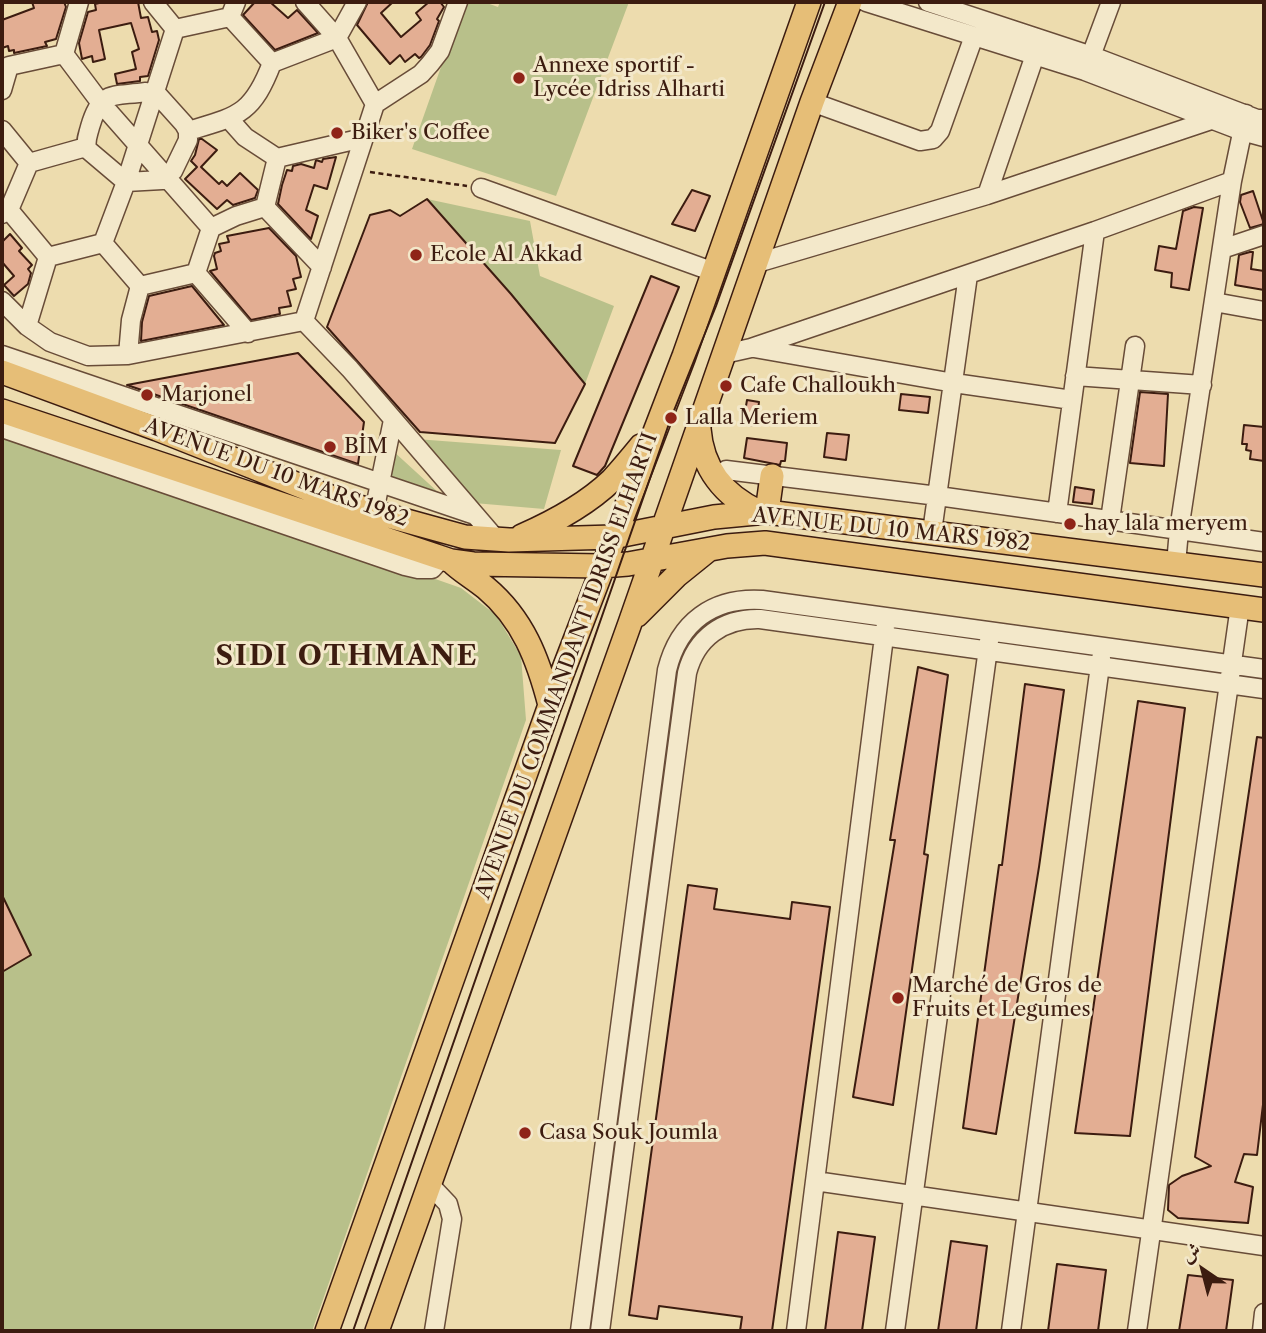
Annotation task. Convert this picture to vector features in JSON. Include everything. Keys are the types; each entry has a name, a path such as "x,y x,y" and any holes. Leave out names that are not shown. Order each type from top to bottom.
{"main road":[{"name":"AVENUE DU COMMANDANT IDRISS ELHARTI","path":"327,1331 550,705 714,272 809,2"},
{"name":"AVENUE DU COMMANDANT IDRISS ELHARTI","path":"377,1331 630,623 812,102 850,2"},
{"name":"AVENUE DU 10 MARS 1982","path":"2,372 374,512 453,534 506,539 613,537 714,517 763,512 1264,575"},
{"name":"AVENUE DU 10 MARS 1982","path":"2,411 446,560 473,564 602,566 765,543 1264,610"},
{"path":"699,426 703,453 715,478 735,498 763,512 772,476"},
{"path":"506,539 559,518 596,493 653,432"},
{"path":"630,623 668,583 710,549"},
{"path":"446,560 498,598 518,622 536,657 550,705"}],"street":[{"path":"64,54 79,2"},
{"path":"153,2 175,29"},
{"path":"304,2 337,38 375,104"},
{"path":"188,131 229,119 243,110 258,96 272,64 337,38 357,2"},
{"path":"304,321 375,104 421,74 430,64 440,51 458,2"},
{"path":"866,2 1035,55 1089,63 1244,122 1264,137"},
{"path":"928,2 977,9 1214,120 1244,122 1264,119"},
{"path":"1089,63 1111,2"},
{"path":"175,29 233,9 272,64"},
{"path":"103,243 126,182 175,29"},
{"path":"812,102 920,141 933,139 940,131 974,36"},
{"path":"2,90 5,62 64,54"},
{"path":"64,54 100,102 211,228"},
{"path":"986,195 1035,55"},
{"path":"86,147 100,102 108,98 153,93"},
{"path":"86,147 126,182 167,177 173,172 188,140 188,131 153,93"},
{"path":"229,119 245,137 277,158 363,138"},
{"path":"757,263 986,195 1214,120"},
{"path":"1176,564 1178,530 1232,181 1244,122"},
{"path":"2,130 29,163"},
{"path":"48,257 5,212 29,163 86,147"},
{"path":"265,207 277,158"},
{"path":"724,354 751,348 1095,232 1232,181"},
{"path":"481,188 714,272"},
{"path":"196,273 211,228 236,216 265,207"},
{"path":"265,207 322,267"},
{"path":"1057,513 1095,232"},
{"path":"1222,249 1264,235"},
{"path":"48,257 103,243"},
{"path":"103,243 140,286"},
{"path":"27,326 48,257"},
{"path":"140,286 196,273"},
{"path":"196,273 248,332"},
{"path":"932,532 968,275"},
{"path":"128,355 131,320 140,286"},
{"path":"2,301 27,326 50,342 79,355 128,355 304,321"},
{"path":"1214,302 1264,311"},
{"path":"304,321 475,515 506,539"},
{"path":"1110,520 1135,346"},
{"path":"751,348 1072,400"},
{"path":"2,355 475,515"},
{"path":"1075,376 1202,385"},
{"path":"374,512 393,419"},
{"path":"2,428 405,566 432,569 446,560"},
{"path":"726,470 938,496 1264,542"},
{"path":"580,1331 667,670 675,647 689,626 709,610 735,600 762,600 1264,669"},
{"path":"1138,1331 1240,606"},
{"path":"796,1331 886,618"},
{"path":"600,1331 689,664 697,647 710,633 739,620 760,620 1264,689"},
{"path":"895,1331 991,632"},
{"path":"1011,1331 1102,647"},
{"path":"815,1181 1264,1246"},
{"path":"430,1185 448,1204 452,1219 434,1331"},
{"path":"1262,1331 1264,1313"}],"path":[{"path":"353,169 481,188"}],"green space":[{"name":"Annexe sportif - Lycée Idriss Alharti","path":"464,2 484,2 498,7 500,2 629,2 556,196 412,149"},
{"path":"427,199 530,221 540,276 614,306 585,384"},
{"path":"2,427 461,588 496,615 521,656 526,720 312,1331 2,1331"},
{"path":"416,439 561,450 544,509 474,503"},
{"path":"392,450 451,504 389,483"}],"building":[{"path":"32,2 64,2 66,7 56,39 45,42 47,46 14,53 14,50 9,51 8,46 2,48 2,20 34,8"},
{"path":"138,2 141,18 148,17 152,32 157,31 159,40 148,76 140,77 140,81 117,84 115,74 136,69 132,52 139,49 131,23 99,30 105,59 93,62 92,56 82,59 79,43 88,12 96,10 95,4"},
{"path":"255,2 270,2 288,18 297,10 318,33 275,50 243,15"},
{"path":"368,2 393,2 381,13 401,37 421,20 416,13 429,2 440,2 444,7 437,19 439,21 430,45 421,57 415,54 405,62 400,55 390,64 357,25"},
{"path":"199,139 217,150 201,167 219,184 222,181 227,186 240,173 258,190 255,198 233,205 227,200 217,209 185,179 197,167 191,161"},
{"path":"336,157 327,189 314,185 306,210 318,216 311,239 278,204 282,185 287,170 292,171 293,166 301,164 314,168 316,160 322,162 323,159"},
{"path":"692,190 710,196 695,231 672,224"},
{"path":"1253,191 1264,224 1250,228 1240,202 1241,195"},
{"path":"427,199 511,294 585,384 555,443 420,432 327,327 370,215 390,210 400,216"},
{"path":"1194,207 1203,208 1189,290 1171,287 1172,273 1155,270 1159,246 1176,249 1183,211"},
{"path":"269,228 296,256 301,277 293,279 296,289 287,291 291,306 279,308 280,314 251,320 210,271 217,269 214,256 221,251 219,244 229,242 227,236"},
{"path":"10,234 22,248 19,251 32,265 28,269 31,273 28,284 14,296 4,285 14,276 2,262 2,242"},
{"path":"1253,252 1251,269 1264,271 1264,290 1235,285 1239,255"},
{"path":"651,276 679,287 605,466 597,475 573,466"},
{"path":"192,286 224,325 141,341 142,322 149,296"},
{"path":"298,353 364,422 358,464 127,385"},
{"path":"1140,392 1168,394 1164,466 1130,463"},
{"path":"901,394 930,397 928,413 899,410"},
{"path":"747,400 759,402 756,426 743,424"},
{"path":"1244,425 1264,427 1264,461 1250,459 1251,451 1246,450 1247,444 1242,444"},
{"path":"827,433 849,435 846,460 824,457"},
{"path":"747,438 787,443 785,461 781,461 780,465 744,458"},
{"path":"1075,487 1094,490 1092,504 1073,502"},
{"path":"918,667 948,675 924,854 928,855 893,1105 853,1097 895,840 890,840"},
{"path":"1025,684 1064,690 996,1134 963,1128 999,865 1002,865"},
{"path":"1138,701 1185,708 1130,1136 1075,1133"},
{"path":"1257,737 1264,738 1264,1096 1257,1155 1244,1154 1235,1182 1253,1187 1248,1223 1178,1218 1168,1210 1169,1185 1182,1176 1211,1166 1195,1157"},
{"path":"688,885 717,889 714,909 790,919 792,902 830,907 772,1331 740,1331 742,1317 659,1306 657,1319 629,1315"},
{"path":"2,895 31,955 2,972"},
{"path":"838,1232 875,1237 862,1331 825,1331"},
{"path":"951,1241 987,1246 976,1331 938,1331"},
{"path":"1057,1264 1106,1270 1098,1331 1048,1331"},
{"path":"1188,1275 1233,1280 1226,1331 1179,1331"}],"tram line":[{"path":"353,1331 671,418 716,306 825,2"}],"place":[{"name":"Annexe sportif - Lycée Idriss Alharti","path":"519,78"},
{"name":"Biker's Coffee","path":"337,133"},
{"name":"Ecole Al Akkad","path":"416,255"},
{"name":"Cafe Challoukh","path":"726,386"},
{"name":"Marjonel","path":"147,395"},
{"name":"Lalla Meriem","path":"671,418"},
{"name":"BİM","path":"330,447"},
{"name":"hay lala meryem","path":"1070,524"},
{"name":"Marché de Gros de Fruits et Legumes","path":"898,998"},
{"name":"Casa Souk Joumla","path":"525,1133"}],"district":[{"name":"SIDI OTHMANE","path":"347,657"}]}
